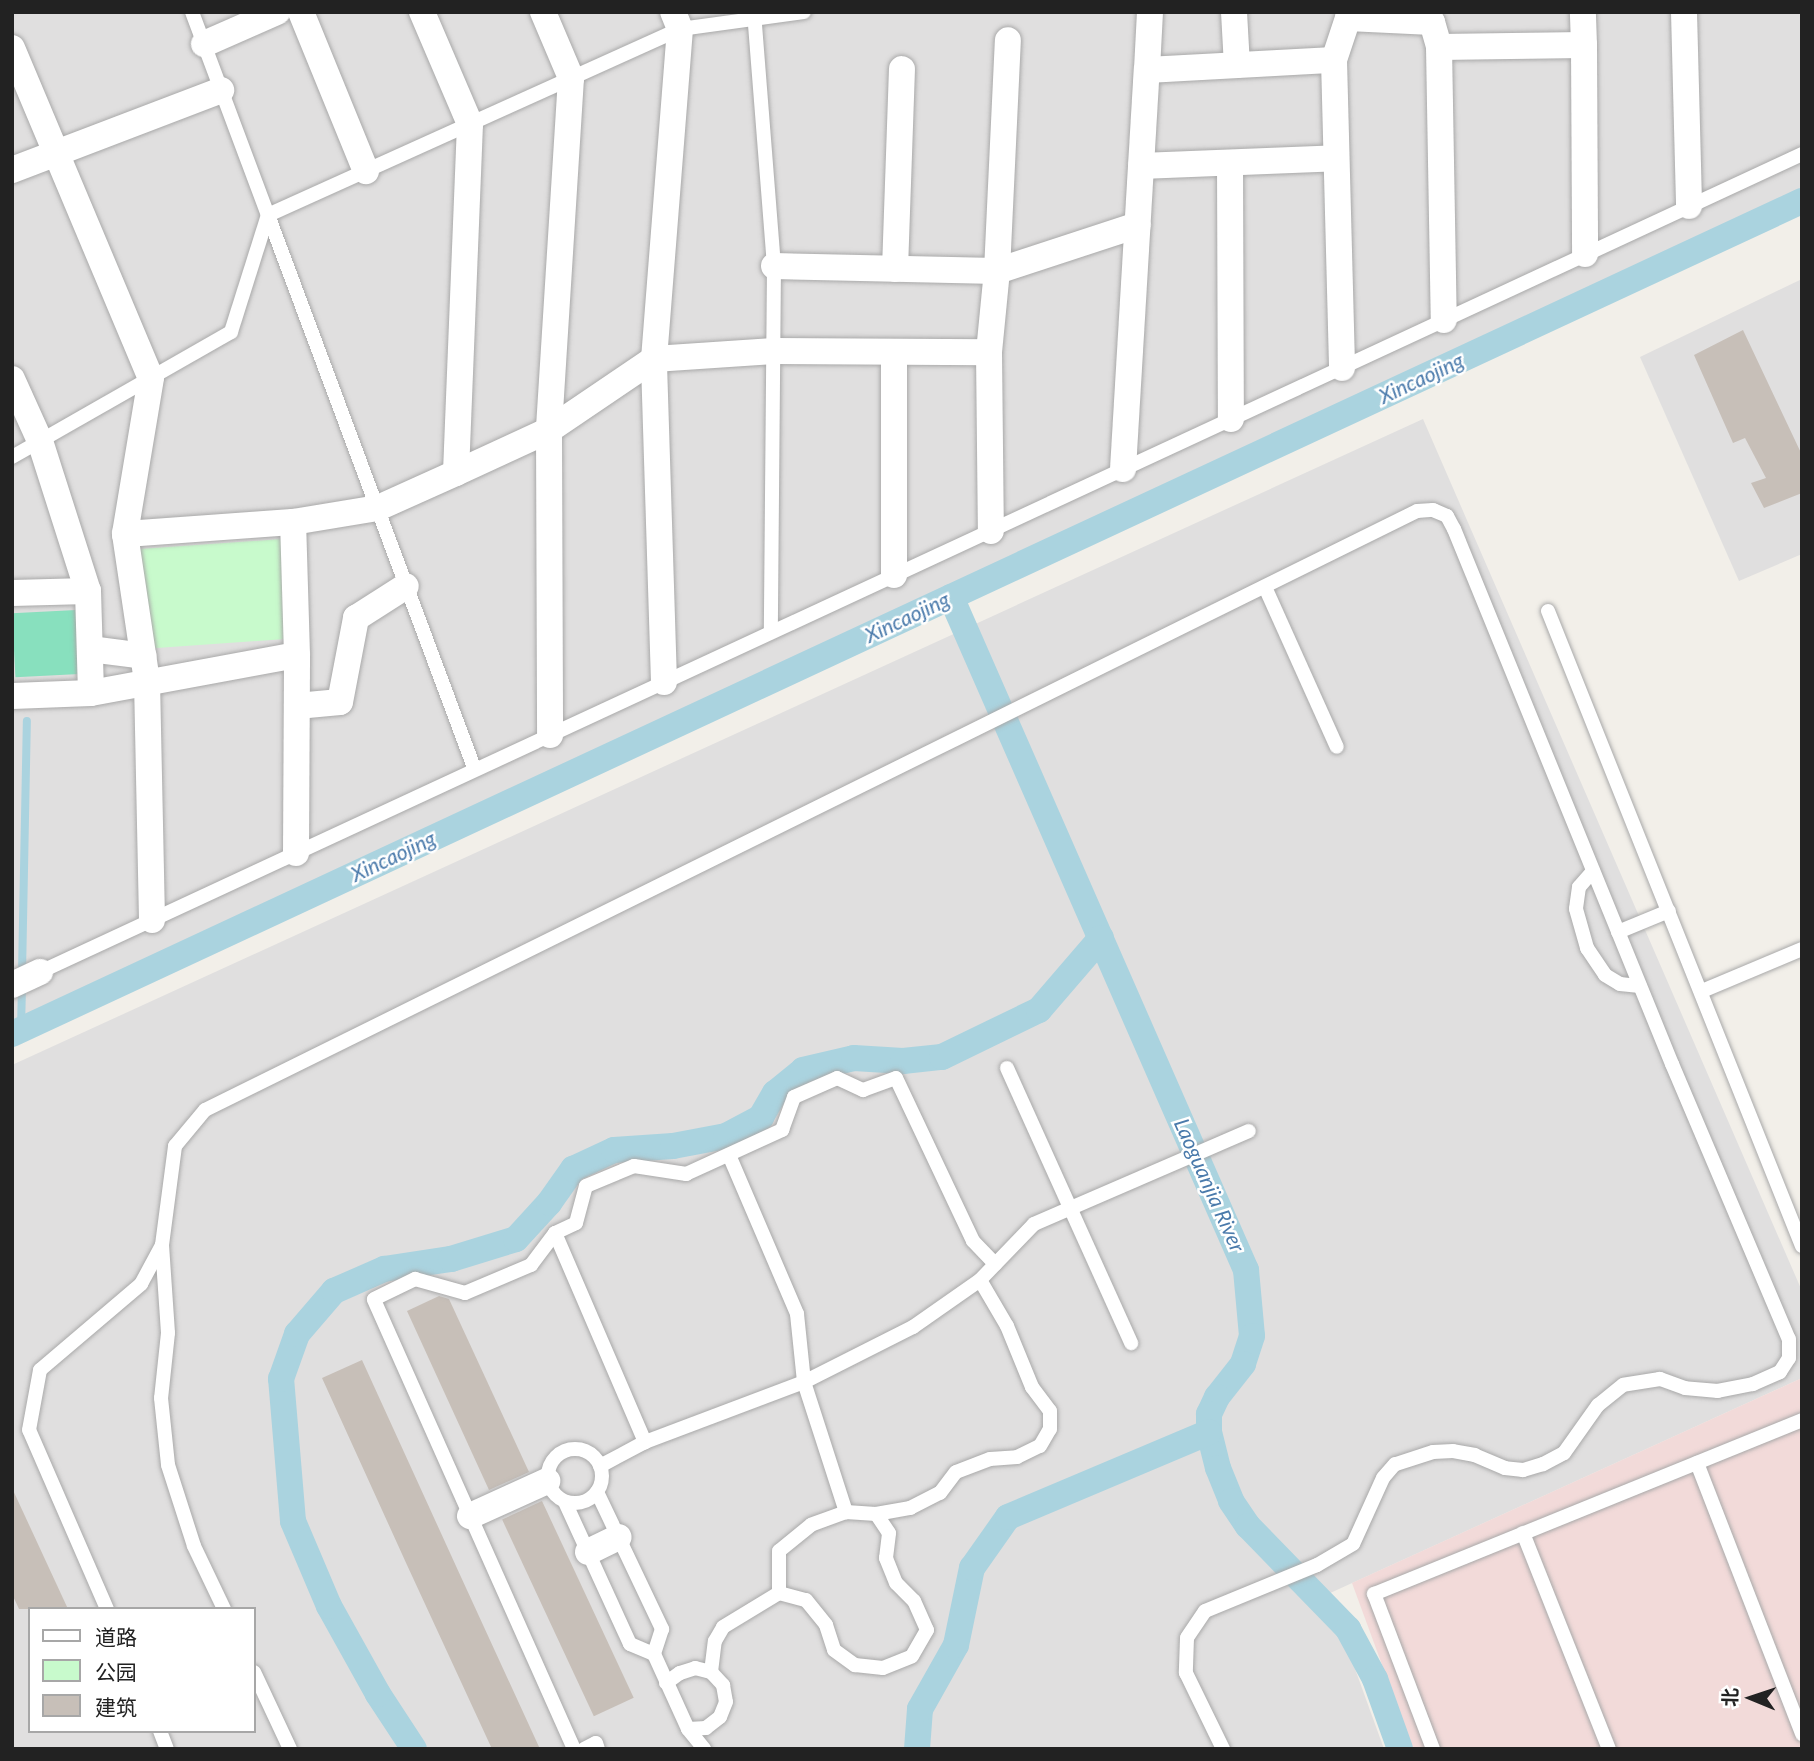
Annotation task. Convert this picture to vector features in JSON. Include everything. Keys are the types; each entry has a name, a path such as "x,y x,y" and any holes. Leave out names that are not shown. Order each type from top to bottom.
{"street":[{"path":"204,44 277,12"},
{"path":"301,12 366,171"},
{"path":"422,12 470,124 456,472"},
{"path":"543,12 571,78 549,430 550,735"},
{"path":"1123,469 1150,12"},
{"path":"1234,12 1237,65"},
{"path":"1583,12 1585,254"},
{"path":"1684,12 1689,206"},
{"path":"1342,368 1334,60 1348,15 1584,44"},
{"path":"664,682 654,359 676,21"},
{"path":"1435,27 1444,320"},
{"path":"991,531 989,352 997,271 1008,40"},
{"path":"12,48 151,378 125,534 145,668 152,920"},
{"path":"1147,70 1334,60"},
{"path":"895,269 902,69"},
{"path":"12,170 221,90"},
{"path":"1142,166 1336,158"},
{"path":"1230,163 1231,419"},
{"path":"774,266 997,271 1138,225"},
{"path":"125,534 293,522 377,508 549,430 654,359 774,351 989,352"},
{"path":"894,352 894,575"},
{"path":"12,379 40,441 88,591 91,692"},
{"path":"293,522 297,655 296,853"},
{"path":"297,706 340,702 356,618 407,586"},
{"path":"12,593 88,591"},
{"path":"90,649 145,668"},
{"path":"12,696 91,692 145,668 297,655"},
{"path":"470,1516 548,1481"},
{"path":"588,1552 619,1537"}],"lane":[{"path":"192,12 475,770"},
{"path":"12,457 231,332 268,215 571,78 676,21 804,12"},
{"path":"755,15 774,266 771,632"},
{"path":"24,979 1802,154"},
{"path":"223,1607 194,1546 168,1465 161,1398 168,1333 162,1245 175,1146 205,1110 969,735 1417,511 1433,510 1447,516 1640,986 1789,1339 1789,1358 1780,1372 1752,1384 1718,1391 1685,1388 1660,1379 1623,1385 1598,1405 1564,1453 1533,1467 1505,1468 1475,1455 1452,1451 1411,1457 1395,1464 1383,1478 1353,1544 1317,1565 1205,1611 1187,1638 1185,1673 1223,1749"},
{"path":"1265,587 1337,747"},
{"path":"1548,611 1802,1246"},
{"path":"1593,871 1579,887 1576,909 1587,948 1605,975 1620,984 1640,986"},
{"path":"1618,932 1669,911"},
{"path":"1702,991 1802,949"},
{"path":"1006,1068 1131,1343"},
{"path":"574,1749 374,1299 415,1279 465,1293 531,1265 555,1233 576,1223 586,1186 635,1166 686,1174 782,1130 794,1097 837,1078 863,1090 896,1078 974,1241 995,1264"},
{"path":"600,1466 645,1442 804,1382 914,1327 980,1280 1034,1224 1249,1131"},
{"path":"729,1154 797,1314 804,1382 846,1512"},
{"path":"555,1233 645,1442"},
{"path":"106,1607 29,1430 40,1370 141,1284 162,1245"},
{"path":"779,1593 779,1551 811,1525 846,1512 876,1514 910,1508 940,1493 956,1472 990,1458 1017,1457 1040,1447 1051,1429 1050,1410 1032,1387 1007,1326 980,1280"},
{"path":"1433,1749 1374,1594 1802,1420"},
{"path":"571,1449 589,1452 600,1466 603,1474 597,1492 583,1503 565,1502 557,1497 548,1481 550,1464 555,1456 571,1449"},
{"path":"1697,1462 1802,1734"},
{"path":"597,1492 662,1629 654,1654 666,1683 688,1729 704,1749"},
{"path":"565,1502 631,1644 654,1654"},
{"path":"711,1672 715,1641 723,1627 779,1593 806,1600 826,1625 834,1650 855,1665 883,1668 912,1656 926,1630 914,1601 897,1583 886,1558 888,1533 876,1514"},
{"path":"1523,1533 1609,1749"},
{"path":"666,1683 680,1673 695,1668 711,1672 723,1685 726,1702 720,1717 706,1728 688,1729"},
{"path":"256,1676 290,1749"},
{"path":"584,1749 596,1743 598,1749"}],"shaded area":[{"path":"12,12 1802,12 1802,192 12,1023"},
{"path":"1802,279 1802,554 1739,581 1640,357"},
{"path":"1423,419 1802,1291 1802,1378 1328,1594 1384,1749 14,1749 12,1065"},
{"path":"1802,1378 1802,1749 1413,1749 1352,1583"}],"green space":[{"path":"282,539 289,639 135,649 128,550"},
{"path":"76,610 79,674 15,677 12,613"}],"building":[{"path":"1743,330 1802,455 1802,493 1764,508 1751,483 1766,478 1745,438 1733,443 1694,355"},
{"path":"439,1296 449,1299 529,1472 489,1490 407,1311"},
{"path":"362,1360 540,1749 492,1749 407,1565 322,1378"},
{"path":"12,1488 67,1607 19,1609 12,1594"},
{"path":"542,1501 634,1698 594,1716 502,1520"}],"waterway":[{"name":"Xincaojing","path":"12,1034 1802,201"},
{"name":"Laoguanjia River","path":"951,597 1246,1270 1252,1336 1243,1364 1217,1397 1209,1414 1209,1432 1218,1468 1231,1501 1248,1526 1348,1629 1375,1679 1400,1749"},
{"path":"22,974 27,721"},
{"path":"414,1749 378,1694 329,1606 293,1521 281,1379 297,1334 334,1291 384,1269 451,1259 516,1239 549,1203 573,1169 614,1150 673,1146 726,1136 761,1117 775,1093 803,1070 854,1058 903,1061 942,1057 1039,1010 1101,938"},
{"path":"21,1030 22,987"},
{"path":"917,1749 920,1709 956,1645 972,1568 1008,1517 1209,1432"}]}
